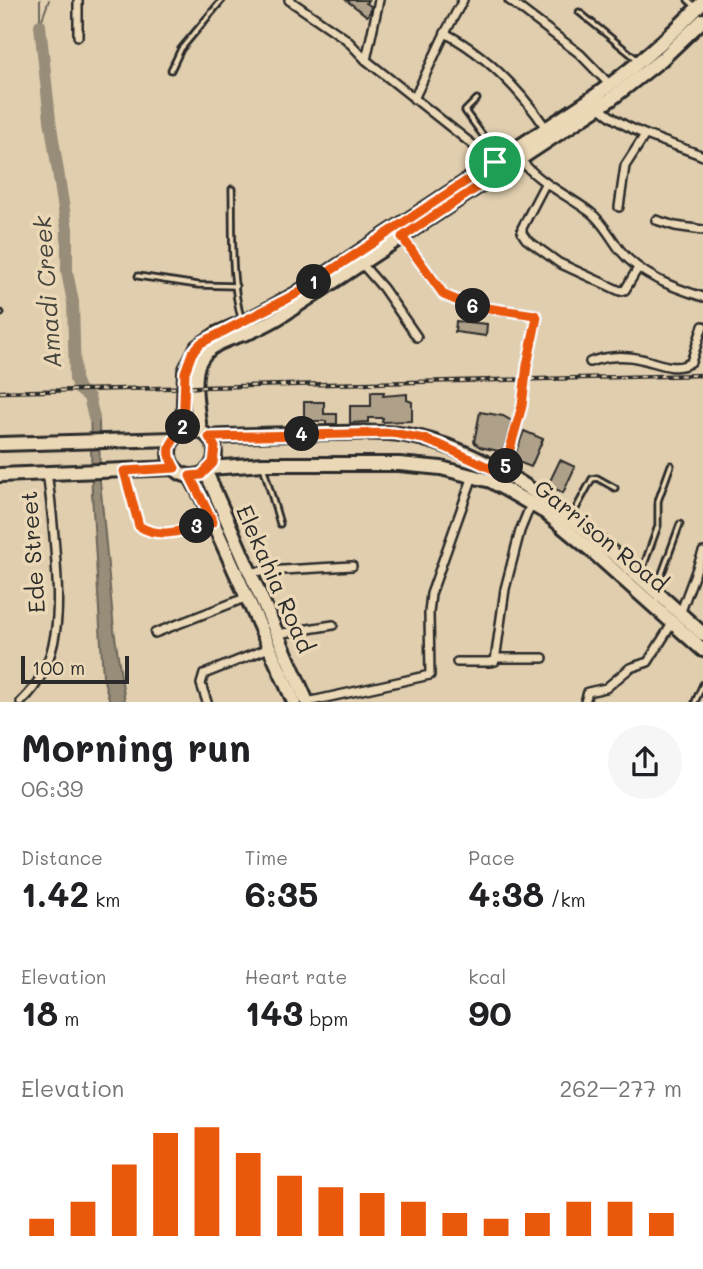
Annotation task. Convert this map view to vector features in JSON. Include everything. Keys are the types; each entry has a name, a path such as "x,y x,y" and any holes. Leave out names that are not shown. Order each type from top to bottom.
{"main road":[{"path":"517,155 546,128 610,85 699,14"},
{"path":"175,468 169,453 178,435 185,372 192,353 207,339 294,295 499,166 599,107 662,59 699,14"},
{"path":"0,475 175,468 190,476 208,470 216,452 204,434 196,380 197,367 207,351 286,313 402,237 499,166"},
{"name":"Garrison Road","path":"204,434 393,433 424,439 445,447 527,486 571,518 656,592 703,650"},
{"path":"0,444 204,434"},
{"name":"Garrison Road","path":"208,470 263,464 399,464 441,468 491,481 531,503 676,618 703,634"},
{"name":"Elekahia Road","path":"208,470 248,572 307,702"},
{"name":"Elekahia Road","path":"190,476 293,702"}],"street":[{"path":"78,0 78,36"},
{"path":"290,0 345,39 366,60 499,166"},
{"path":"366,60 379,0"},
{"path":"414,99 463,0"},
{"path":"509,0 572,47 610,85"},
{"path":"445,33 462,42 509,81 546,128"},
{"path":"599,107 625,126 703,156"},
{"path":"619,206 625,166 645,135"},
{"path":"517,155 544,184 590,212 638,268 660,281 703,297"},
{"path":"544,184 522,228 526,239 559,263 620,291 625,290 638,268"},
{"path":"656,219 675,226 703,230"},
{"path":"402,237 444,295 468,305 537,317 522,406 503,474"},
{"path":"362,264 383,288 417,337"},
{"path":"590,362 604,357 631,357 656,364 686,366 691,362 703,326"},
{"name":"Ede Street","path":"20,702 32,690 47,665 56,634 58,582 47,473"},
{"path":"307,702 431,673 431,594 473,476"},
{"path":"496,658 505,589 531,503"},
{"path":"585,702 588,692 606,688 630,668 648,662 676,618 703,552"},
{"path":"248,572 352,566"},
{"path":"155,633 245,598"},
{"path":"276,634 333,625"},
{"path":"207,702 201,684 204,674 269,648"},
{"path":"457,662 489,662 496,658 543,658"},
{"path":"354,693 354,702"}],"lane":[{"path":"171,70 181,49 222,0"},
{"path":"579,12 640,61"},
{"path":"477,99 464,111 485,140 483,151"},
{"path":"232,190 236,286 243,323"},
{"path":"138,276 198,285 236,286"},
{"path":"263,464 280,524"},
{"path":"639,578 658,526 658,501 671,465"},
{"path":"124,471 138,522 143,529 168,534 213,522"},
{"path":"571,518 592,480 597,478 615,488"},
{"path":"656,592 680,524"},
{"path":"695,702 703,684"}],"shaded area":[{"path":"90,402 93,402 99,421 100,481 114,630 125,702 110,702 103,677 92,493"}],"building":[{"path":"346,0 368,0 366,3 371,6 370,12 367,16"},
{"path":"456,321 487,324 486,336 455,332"},
{"path":"371,392 384,392 383,396 407,394 407,400 412,402 412,421 382,422 383,418 368,418 368,422 350,423 350,406 371,406"},
{"path":"304,402 324,402 324,414 337,414 337,424 304,421"},
{"path":"480,412 503,416 512,421 503,452 480,447 474,442"},
{"path":"524,431 543,439 531,467 513,460"},
{"path":"560,460 575,467 563,493 548,485"}],"waterway":[{"path":"40,0 40,23"},
{"name":"Amadi Creek","path":"40,25 49,0"},
{"name":"Amadi Creek","path":"40,25 50,120 67,229 67,272 73,302 75,379 79,389 89,397 94,418"}],"railway":[{"path":"0,392 703,375"}],"route":[{"path":"495,162 502,171 402,237 444,295 468,305 537,317 527,365 526,389 503,474 468,456 424,439 393,433 209,437 216,452 213,463 201,475 190,476 213,522 168,534 139,526 124,471 175,468 170,461 169,449 174,439 183,432 185,372 197,347 218,333 294,295 495,162"}]}
